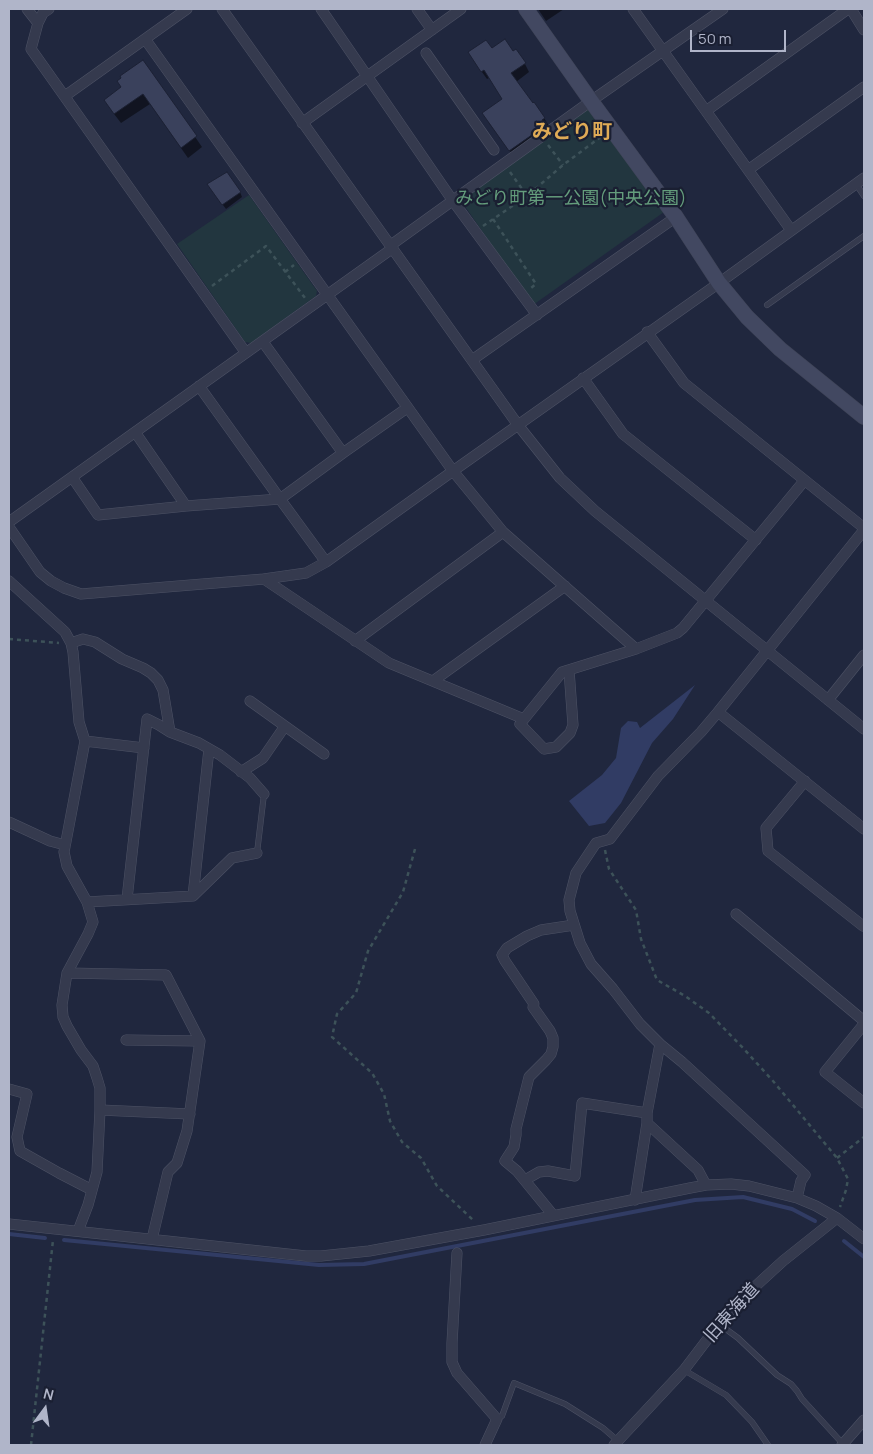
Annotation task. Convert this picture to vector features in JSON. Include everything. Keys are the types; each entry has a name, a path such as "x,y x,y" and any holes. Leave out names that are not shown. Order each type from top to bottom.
{"street":[{"path":"27,9 38,23"},
{"path":"49,9 44,12 38,23 31,49 202,293 246,352"},
{"path":"65,96 187,9"},
{"path":"222,9 518,425 560,478 595,511 864,729"},
{"path":"321,9 454,201 537,316"},
{"path":"417,9 432,30"},
{"path":"302,123 461,9"},
{"path":"526,9 676,217 719,283 747,317 780,349 864,417"},
{"path":"634,9 791,230"},
{"path":"9,522 328,295 454,201 458,196 723,9"},
{"path":"706,111 850,9 864,30"},
{"path":"145,39 452,471 503,532 636,649"},
{"path":"426,53 494,150"},
{"path":"748,170 864,87"},
{"path":"9,527 40,572 64,588 81,594 264,579 306,573 326,562 864,178"},
{"path":"472,360 676,217"},
{"path":"647,332 684,383 864,529 718,712 658,776 610,839 596,843 576,873 569,900 580,943 591,964 640,1024 660,1044 805,1175 801,1181 797,1198"},
{"path":"263,342 344,452"},
{"path":"583,378 623,434 756,540"},
{"path":"200,386 326,562"},
{"path":"72,477 98,515 280,499 407,408"},
{"path":"136,432 186,506"},
{"path":"568,670 573,725 570,733 556,747 544,749 520,724 562,672 568,670 636,649 677,633 706,601 804,481"},
{"path":"355,641 503,532"},
{"path":"264,579 389,663 524,720"},
{"path":"9,581 65,632 71,643 79,722 85,740 64,852 67,866 87,902 93,922 67,973 63,999 63,1017 66,1026 93,1066 100,1088 100,1110 97,1172 88,1205 78,1231"},
{"path":"433,682 565,586"},
{"path":"71,643 83,639 95,642 122,659 151,673 158,680 163,690 170,732"},
{"path":"828,700 864,655"},
{"path":"250,701 324,754"},
{"path":"718,712 864,829"},
{"path":"127,900 147,720 209,749 250,778 264,794"},
{"path":"241,772 263,758 285,726"},
{"path":"85,740 144,748"},
{"path":"193,896 209,749"},
{"path":"805,781 766,828 768,851 863,926 864,924"},
{"path":"9,822 50,841 65,844"},
{"path":"87,902 193,896 232,858 257,853"},
{"path":"736,914 864,1022 825,1072 864,1103"},
{"path":"553,1215 525,1180 505,1161 514,1147 516,1129 529,1077 551,1054 553,1047 550,1031 533,1007 534,1004 502,955 507,948 541,930 574,925"},
{"path":"67,973 166,975 200,1041 187,1131 178,1163 168,1172 152,1239"},
{"path":"126,1040 200,1041"},
{"path":"634,1200 660,1044"},
{"path":"9,1089 27,1094 17,1137 20,1151 92,1190"},
{"path":"525,1180 539,1172 548,1171 575,1176 582,1103 647,1118 698,1170 706,1185"},
{"path":"100,1110 190,1114"},
{"path":"9,1224 306,1256 322,1256 369,1251 484,1230 706,1185 731,1184 749,1186 797,1198 837,1218 864,1239"},
{"name":"旧東海道","path":"616,1443 684,1370 736,1304 783,1261 837,1218"},
{"path":"458,1253 452,1362 457,1373 497,1419 485,1445"},
{"path":"843,1444 864,1420"}],"lane":[{"path":"855,184 864,196"},
{"path":"767,306 864,236"},
{"path":"257,853 264,794"},
{"path":"719,1324 738,1338 777,1375 791,1384 802,1399 843,1444"},
{"path":"684,1370 726,1395 752,1422 768,1445"},
{"path":"497,1419 502,1416 514,1383 565,1404 603,1428 616,1443"}],"path":[{"path":"542,136 563,164"},
{"path":"476,231 528,196 563,164 602,136"},
{"path":"504,163 528,196"},
{"path":"493,219 536,284 522,296"},
{"path":"202,293 266,246 307,302"},
{"path":"285,272 297,263"},
{"path":"9,639 71,643"},
{"path":"610,839 605,850 609,870 636,910 641,939 657,980 709,1013 773,1081 837,1158 848,1179 837,1218"},
{"path":"415,849 403,892 368,951 356,993 337,1014 332,1036 372,1074 384,1094 390,1121 402,1142 421,1158 437,1186 484,1230"},
{"path":"837,1158 864,1137"},
{"path":"31,1445 54,1229"}],"green space":[{"name":"みどり町第一公園(中央公園)","path":"586,107 664,212 533,305 460,199"},
{"path":"249,195 317,291 316,296 251,343 245,342 177,244"}],"water":[{"path":"695,685 673,719 652,743 621,803 605,823 589,826 569,801 602,775 616,758 621,728 628,721 637,722 640,728"}],"building":[{"path":"505,39 513,51 516,49 526,63 511,73 545,118 542,120 546,125 509,151 482,113 502,99 484,70 481,72 468,52 486,40 492,48"},
{"path":"143,60 197,136 181,148 143,94 114,114 104,100 121,87 117,81 121,78 120,76"},
{"path":"227,172 241,192 222,205 207,184"}],"waterway":[{"path":"64,1240 319,1265 364,1264 695,1200 743,1197 792,1209 815,1221"},
{"path":"9,1234 45,1238"},
{"path":"844,1241 864,1257"}],"district":[{"name":"みどり町","path":"572,132"}]}
